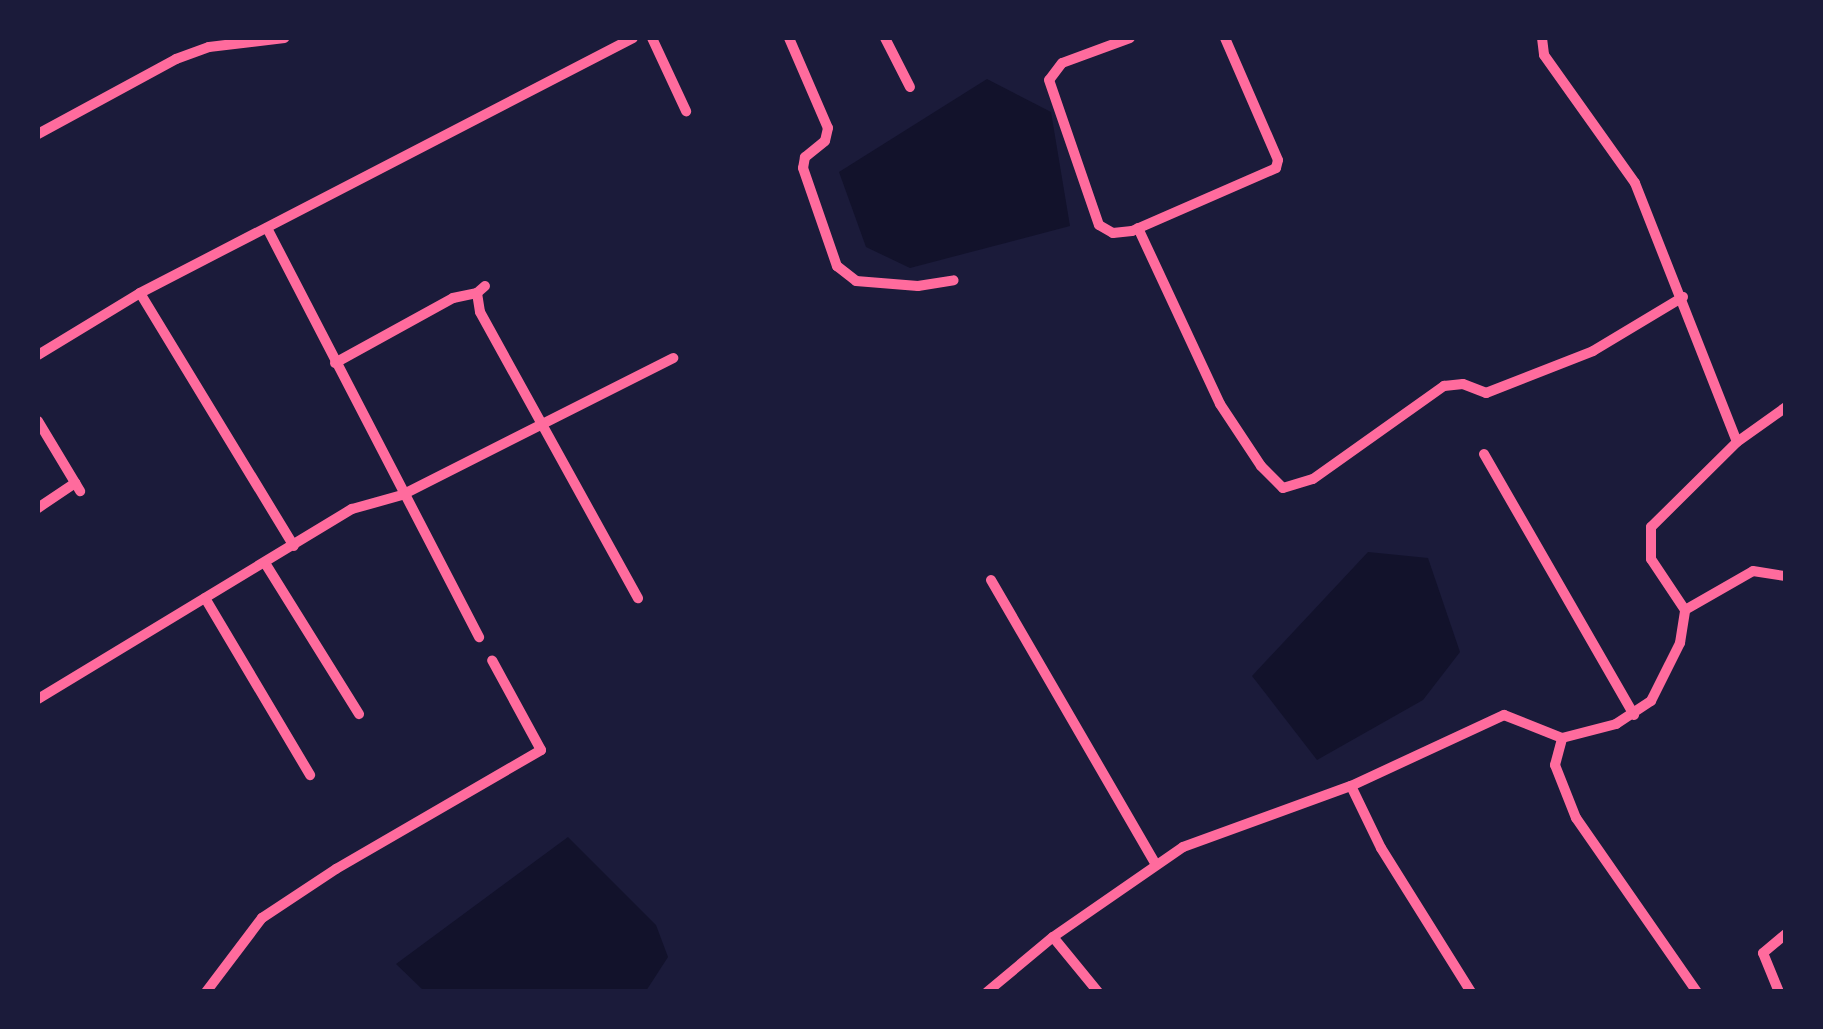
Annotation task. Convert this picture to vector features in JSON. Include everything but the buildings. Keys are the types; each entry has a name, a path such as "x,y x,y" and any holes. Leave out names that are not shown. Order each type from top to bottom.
{"street":[{"path":"38,134 176,59 209,47 284,38"},
{"path":"38,355 140,293 633,38"},
{"path":"652,38 686,111"},
{"path":"790,38 828,128 825,141 805,157 803,168 837,266 856,281 918,286 954,280"},
{"path":"885,38 910,87"},
{"path":"1130,38 1062,63 1049,80 1098,226 1113,233 1138,228 1276,168 1278,160 1225,38"},
{"path":"1542,38 1544,55 1636,183 1737,442"},
{"path":"267,228 402,495 480,637"},
{"path":"1138,228 1220,404 1261,466 1283,488 1313,479 1444,386 1463,384 1486,393 1593,351 1682,297"},
{"path":"336,363 454,298 481,290 480,312 638,598"},
{"path":"140,293 294,546"},
{"path":"38,699 352,509 402,495 673,358"},
{"path":"987,992 1053,937 1183,847 1352,786 1504,715 1562,738 1634,715 1651,702 1680,643 1685,610 1650,559 1651,527 1737,442 1786,406"},
{"path":"38,421 78,487 38,508"},
{"path":"1484,454 1634,715"},
{"path":"265,563 360,714"},
{"path":"1685,610 1752,572 1786,576"},
{"path":"991,580 1156,865"},
{"path":"205,598 310,775"},
{"path":"206,992 262,918 541,750 492,660"},
{"path":"1562,738 1554,764 1576,818 1697,992"},
{"path":"1352,786 1381,848 1472,992"},
{"path":"1779,992 1763,953 1786,934"},
{"path":"1053,937 1098,992"}],"shaded area":[{"path":"987,79 1051,112 1070,226 910,268 866,247 839,172"},
{"path":"1368,552 1428,558 1460,652 1423,700 1317,760 1252,676"},
{"path":"568,837 656,925 668,957 646,991 424,991 396,964"}]}
